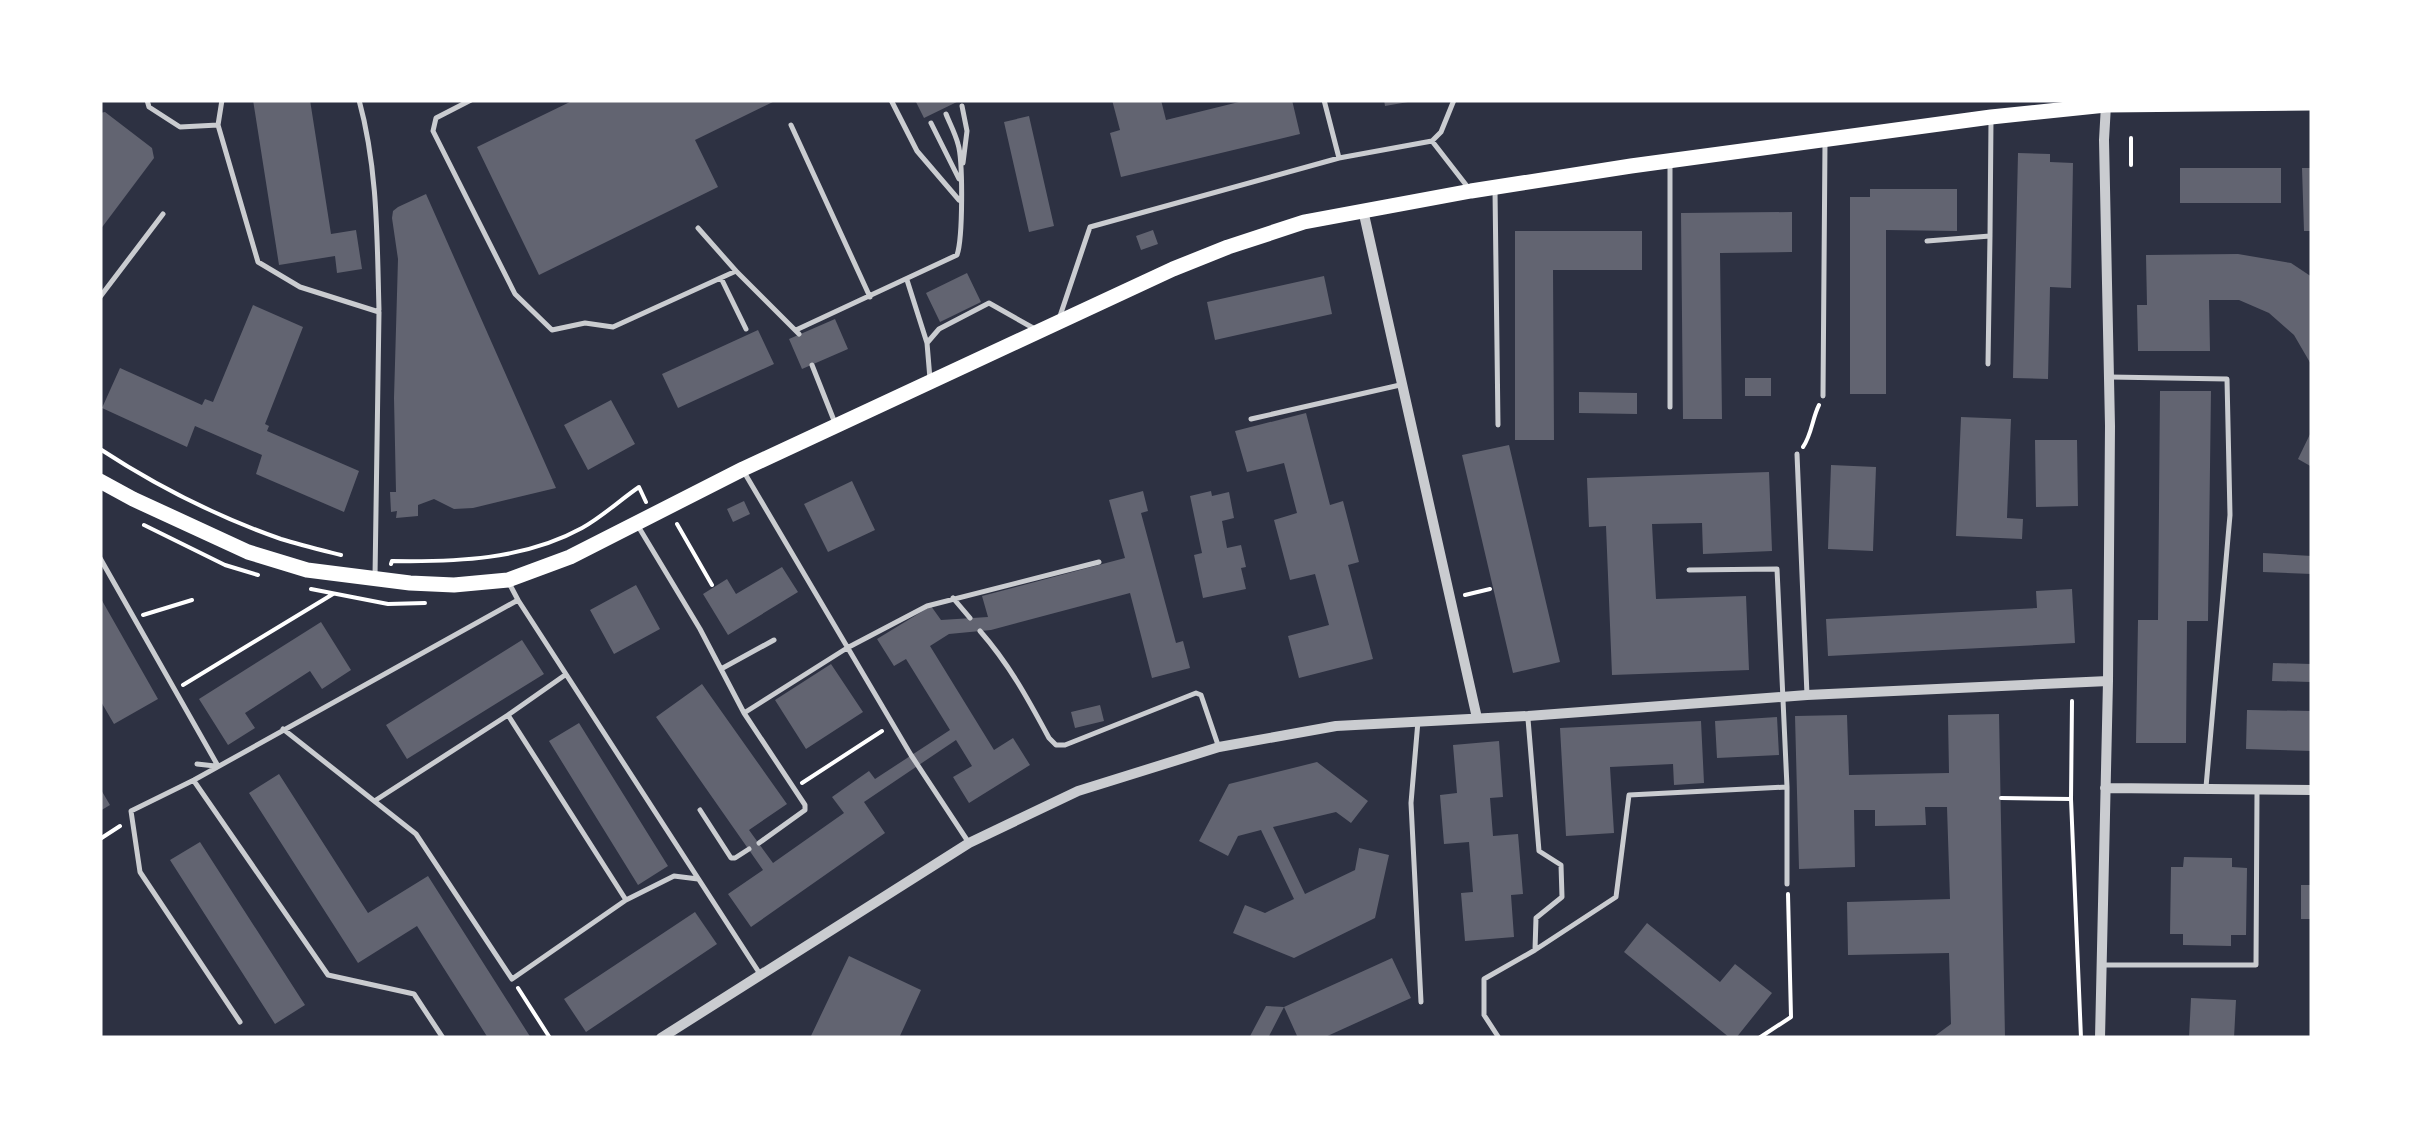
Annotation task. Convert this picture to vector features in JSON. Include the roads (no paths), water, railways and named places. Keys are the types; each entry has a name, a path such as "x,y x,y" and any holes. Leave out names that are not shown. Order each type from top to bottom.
{"main road":[{"path":"102,484 248,552 307,570 382,581 454,585 508,580 570,556 743,469 1173,269 1304,222 1496,186 2107,102 2312,103"}],"street":[{"path":"2100,1038 2108,681 2110,377 2104,140 2107,102"},
{"path":"1363,210 1477,718"},
{"path":"661,1038 969,843 1078,791 1219,747 1336,726 1785,696 2108,681"},
{"path":"2105,788 2312,790"}],"lane":[{"path":"147,100 149,108 180,127 218,126"},
{"path":"222,100 218,126 258,262 300,287 379,312"},
{"path":"360,100 368,133 376,212 382,581"},
{"path":"471,100 436,118 433,131 515,294 552,330 586,323 614,327 736,271"},
{"path":"891,100 917,150 961,202"},
{"path":"1324,100 1339,158"},
{"path":"1058,323 1090,227 1339,158 1432,140 1441,132 1454,100"},
{"path":"960,181 968,131 962,106"},
{"path":"698,228 797,332 957,256 960,147 946,114"},
{"path":"1988,364 1991,117"},
{"path":"932,123 960,181"},
{"path":"791,124 870,297"},
{"path":"1432,140 1471,190"},
{"path":"1823,396 1825,140"},
{"path":"1670,160 1670,407"},
{"path":"1496,186 1498,425"},
{"path":"100,296 163,214"},
{"path":"1927,241 1990,236"},
{"path":"720,277 746,329"},
{"path":"907,280 927,343 930,382"},
{"path":"927,343 939,329 989,303 1039,331"},
{"path":"812,365 836,426"},
{"path":"2110,377 2227,379 2230,515 2206,787"},
{"path":"1251,419 1403,385"},
{"path":"1797,454 1807,695"},
{"path":"743,469 911,756 969,843"},
{"path":"636,522 744,713 805,804 805,810 758,843"},
{"path":"100,558 218,766"},
{"path":"744,713 847,648 927,606 1099,562"},
{"path":"1689,570 1777,569 1788,787 1787,884"},
{"path":"508,580 565,675 760,974"},
{"path":"953,598 970,618"},
{"path":"240,1022 140,872 131,811 518,600"},
{"path":"980,631 1001,655 1056,745 1065,746 1196,693 1201,695 1219,747"},
{"path":"721,669 774,640"},
{"path":"375,801 565,675"},
{"path":"508,715 626,900"},
{"path":"1528,716 1538,851 1561,865 1562,897 1536,918 1535,950"},
{"path":"1418,721 1411,803 1421,1002"},
{"path":"283,729 416,834 512,980 626,900 674,876 698,879"},
{"path":"197,764 218,766"},
{"path":"194,780 328,976 414,994 443,1038"},
{"path":"1499,1038 1484,1016 1484,979 1616,897 1629,795 1788,787"},
{"path":"2102,964 2256,965 2256,789"},
{"path":"700,810 731,858 748,849"}]}
